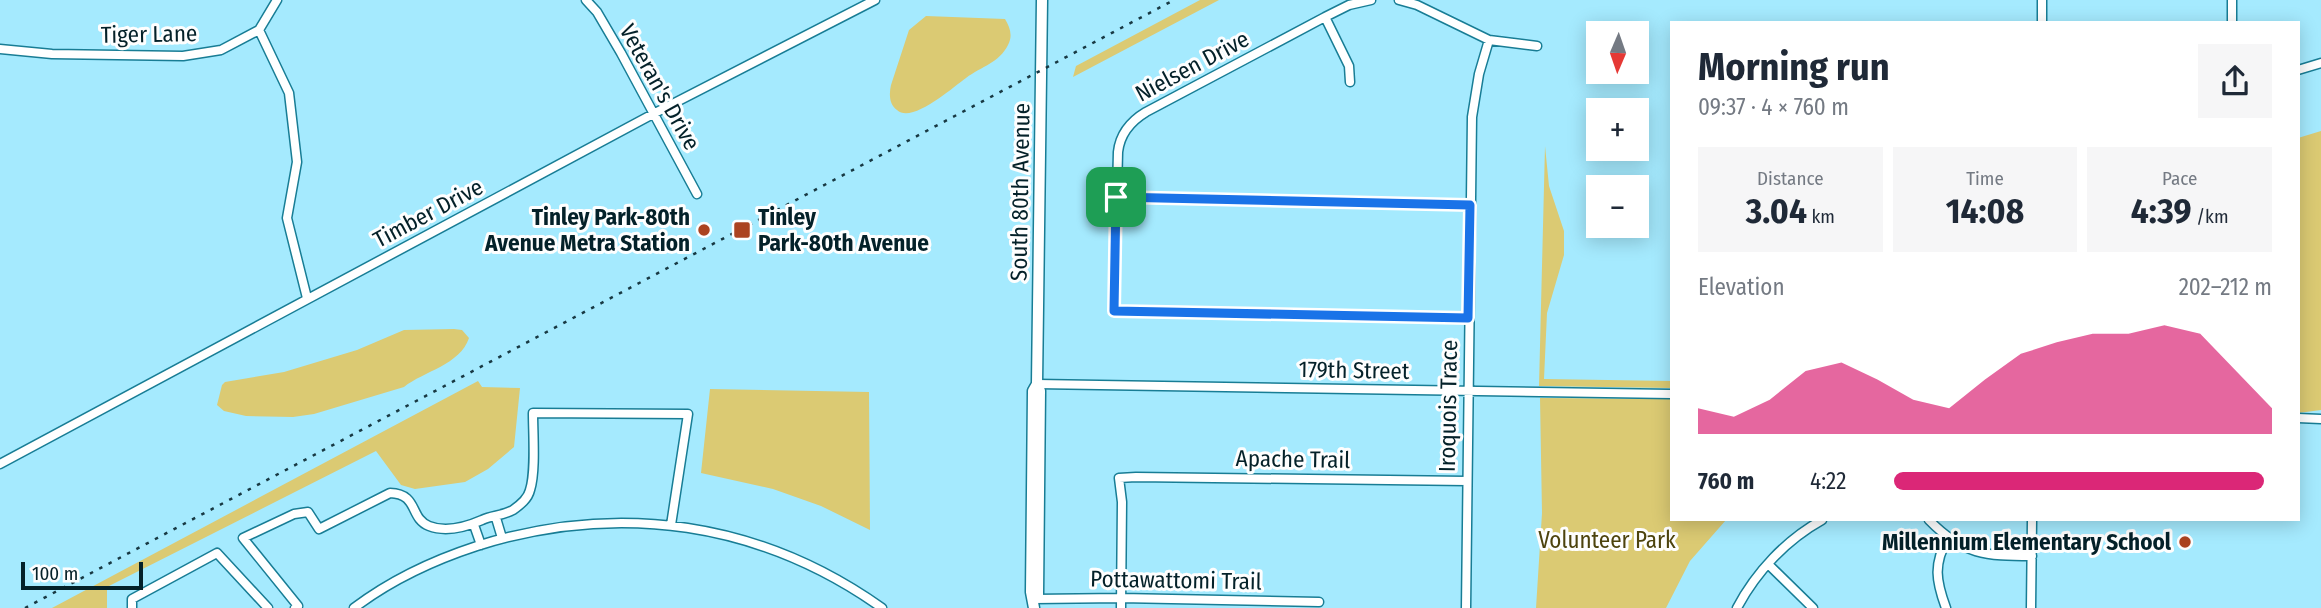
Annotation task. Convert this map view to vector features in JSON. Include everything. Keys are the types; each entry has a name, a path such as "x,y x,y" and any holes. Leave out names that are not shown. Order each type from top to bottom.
{"street":[{"path":"276,0 259,30 289,93 296,162 287,218 307,298"},
{"name":"Veteran's Drive","path":"586,0 597,12 697,194"},
{"name":"Timber Drive","path":"0,464 653,114 875,0"},
{"name":"South 80th Avenue","path":"1034,603 1031,592 1033,391 1037,384 1042,0"},
{"name":"Nielsen Drive","path":"1371,0 1349,5 1325,17 1137,117 1126,130 1120,142 1116,197 1114,311 1468,318"},
{"path":"1399,0 1417,5 1489,40 1537,46"},
{"path":"2042,0 2042,21"},
{"path":"2232,0 2232,21"},
{"path":"1325,17 1349,66 1350,82"},
{"name":"Tiger Lane","path":"0,49 52,54 183,56 221,50 259,30"},
{"name":"Iroquois Trace","path":"1466,608 1472,117 1479,74 1489,40"},
{"path":"2300,69 2321,62"},
{"path":"1116,197 1470,205"},
{"name":"179th Street","path":"1037,384 1670,394"},
{"path":"298,607 243,537 294,514 308,512 319,529 390,493 400,493 410,499 421,520 428,526 446,529 474,525 496,518 519,506 530,491 533,413 688,414 671,525"},
{"path":"2300,418 2321,419"},
{"name":"Apache Trail","path":"1121,598 1122,502 1119,478 1467,481"},
{"path":"496,518 502,538"},
{"path":"1737,608 1745,592 1768,564 1788,544 1821,521"},
{"path":"1930,521 1948,538 1968,550 1983,554 2032,556"},
{"path":"2031,608 2032,521"},
{"path":"354,608 413,572 502,538 584,524 622,522 671,525 728,536 783,554 843,582 883,608"},
{"path":"474,525 481,545"},
{"path":"1946,608 1937,585 1938,558 1948,538"},
{"path":"132,608 132,599 217,554 268,608"},
{"path":"1768,564 1813,608"},
{"path":"1121,598 1121,608"},
{"name":"Pottawattomi Trail","path":"1034,603 1121,598 1319,602"}],"green space":[{"path":"1200,0 1219,0 1073,77 1076,66"},
{"path":"926,16 1005,19 1010,38 1004,51 995,60 922,109 904,113 892,105 891,85 909,30"},
{"path":"2321,131 2321,410 2300,413 2300,137"},
{"path":"1545,146 1549,186 1564,231 1564,255 1547,313 1544,379 1670,381 1670,388 1539,386"},
{"path":"404,330 462,330 469,338 458,355 404,387 314,414 293,417 246,416 224,411 217,405 225,382 284,372 357,350"},
{"path":"478,381 482,387 520,388 514,447 488,469 465,482 415,489 401,485 376,451 107,587 107,608 52,608"},
{"path":"710,389 869,392 870,530 821,506 773,489 701,473"},
{"name":"Volunteer Park","path":"1540,398 1670,399 1670,521 1725,521 1690,561 1666,608 1536,608 1542,513"}],"railway":[{"path":"25,608 1174,0"}],"place":[{"name":"Tinley Park-80th Avenue Metra Station","path":"704,230"},
{"name":"Tinley Park-80th Avenue","path":"742,230"},
{"name":"Millennium Elementary School","path":"2185,542"}],"route":[{"path":"1116,197 1470,205 1468,318 1114,311 1116,197"}]}
